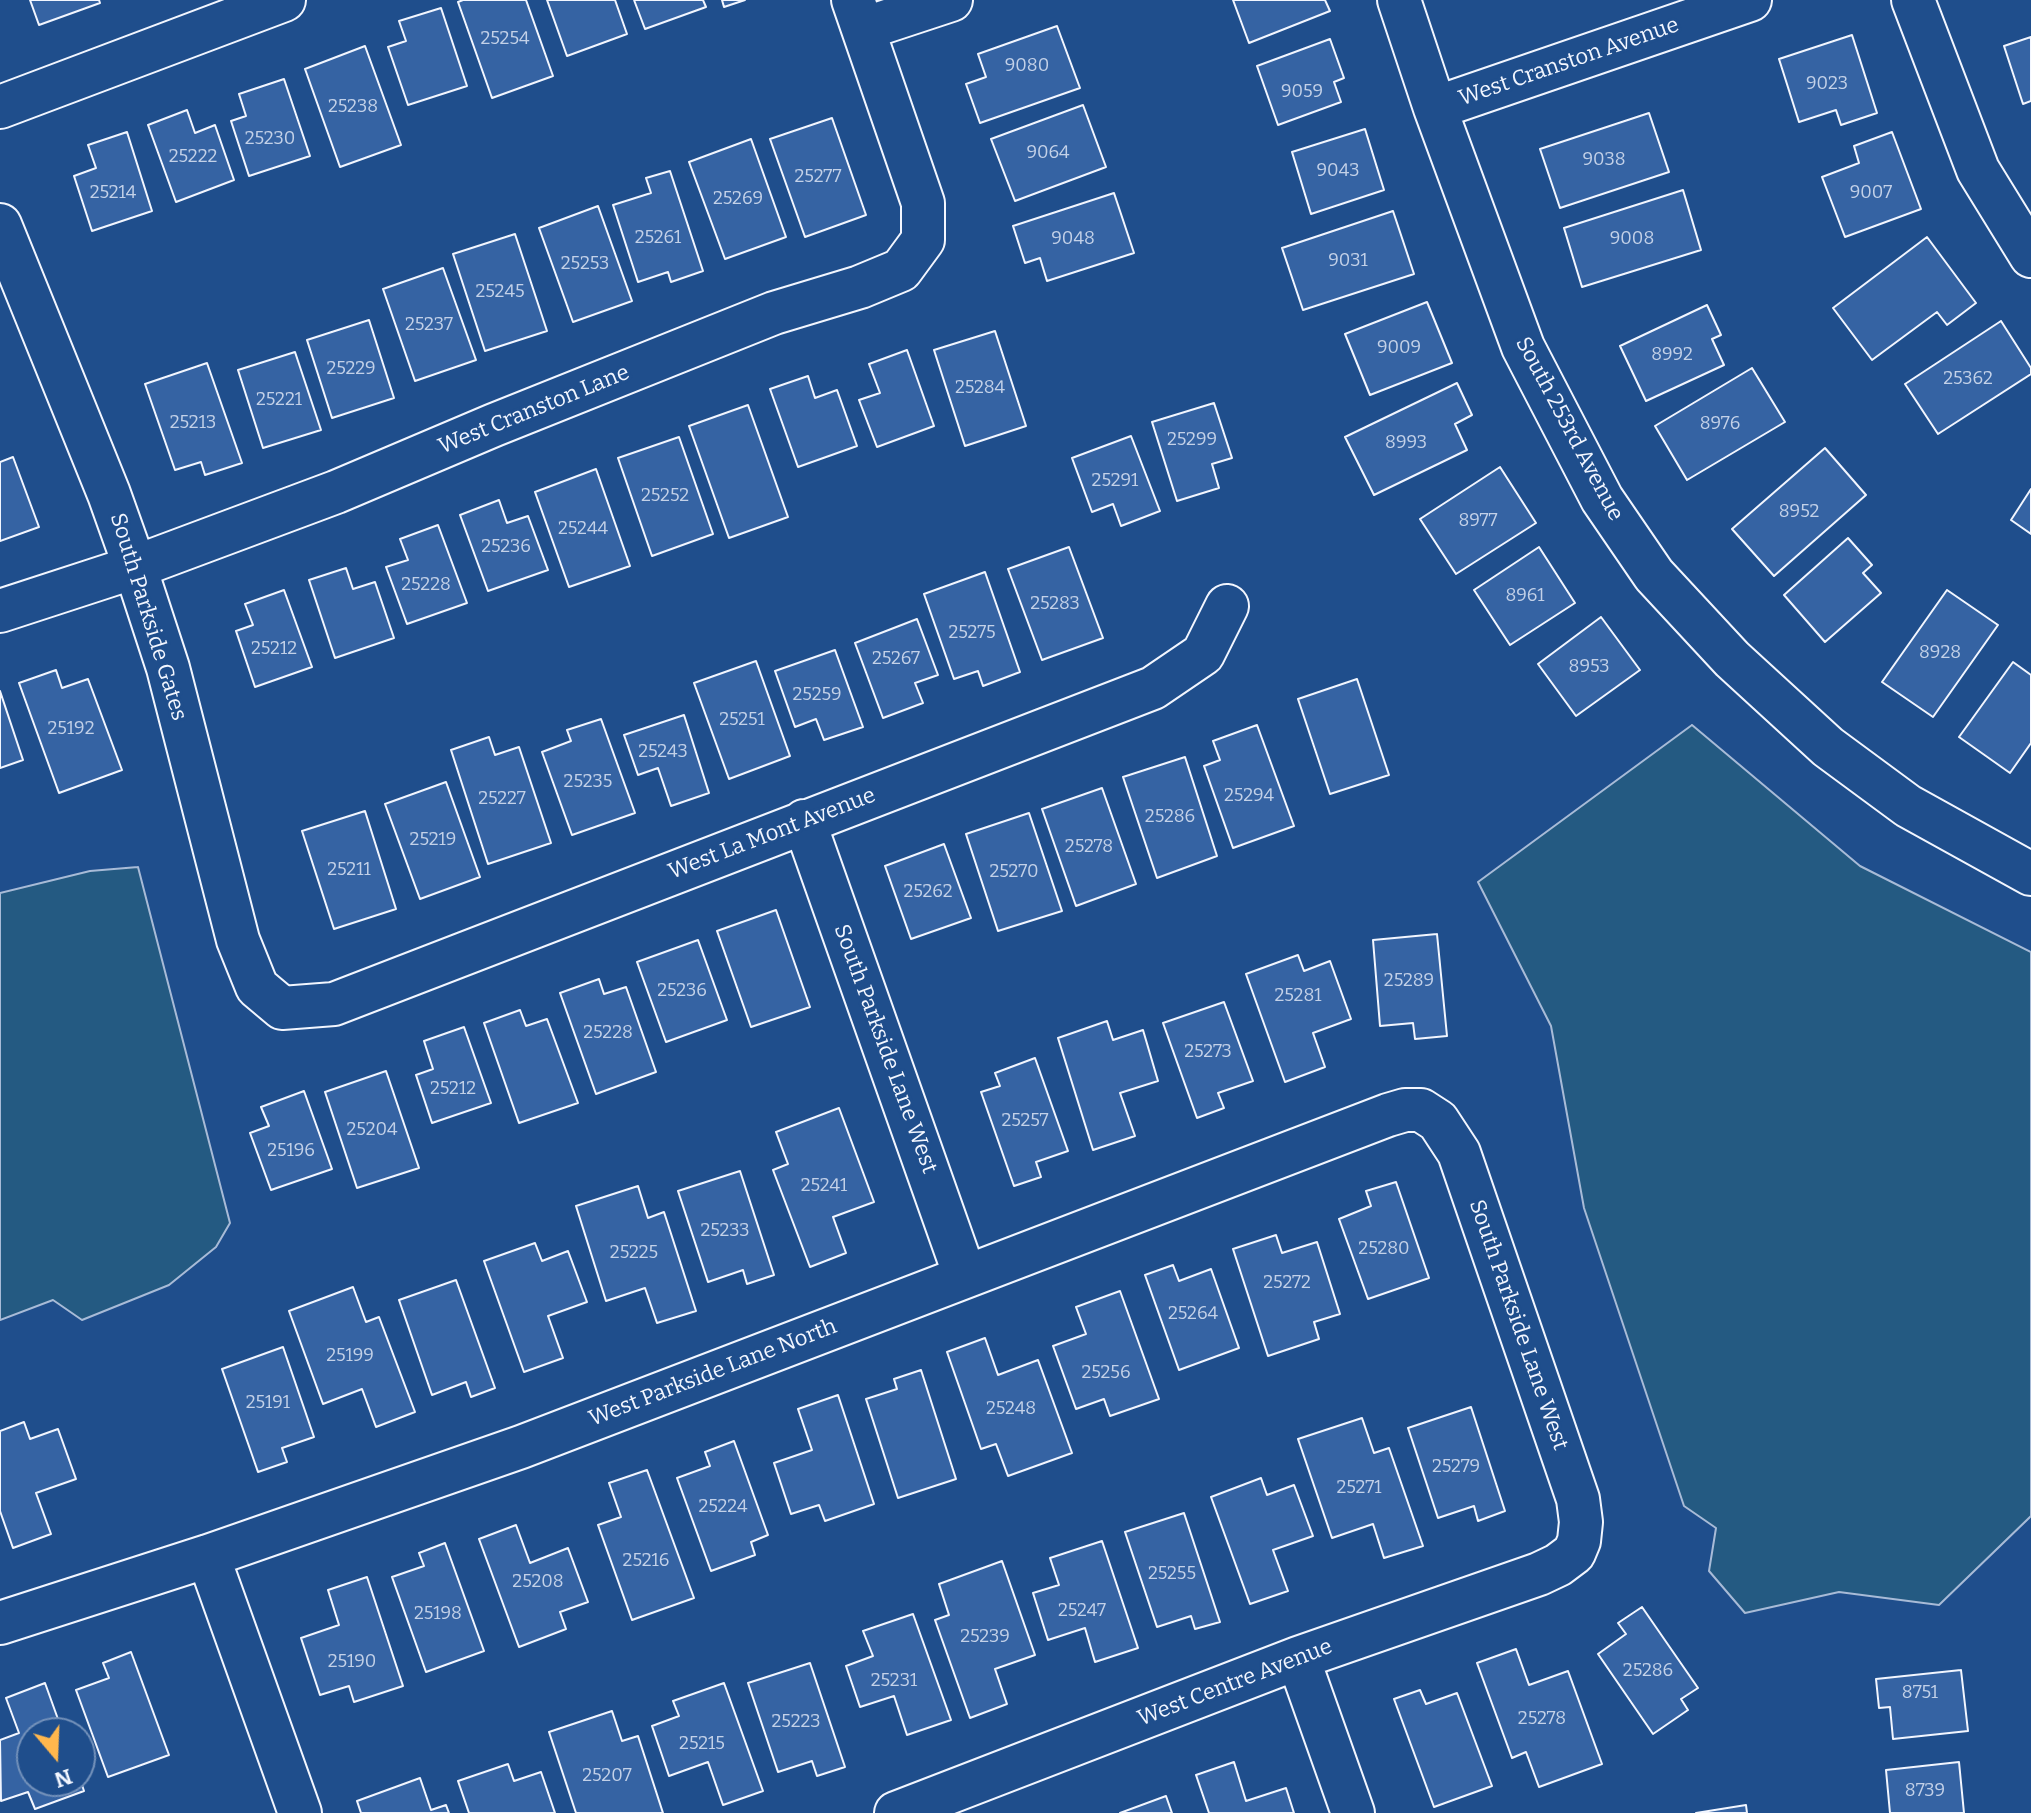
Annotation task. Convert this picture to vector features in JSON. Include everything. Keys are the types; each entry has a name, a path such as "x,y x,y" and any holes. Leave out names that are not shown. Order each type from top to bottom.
{"street":[{"path":"0,107 284,0"},
{"path":"858,15 951,0"},
{"name":"South 253rd Avenue","path":"1399,0 1435,108 1523,347 1602,499 1654,575 1732,659 1828,747 1908,806 2031,874"},
{"name":"West Cranston Avenue","path":"1435,108 1750,0"},
{"path":"1913,0 1978,170 2027,240"},
{"name":"West Cranston Lane","path":"0,611 135,567 336,492 774,313 860,287 901,270 923,240 923,203 858,15"},
{"name":"South Parkside Gates","path":"0,225 109,494 135,567 168,668 238,940 257,987 282,1008"},
{"name":"West La Mont Avenue","path":"282,1008 334,1004 1153,688 1203,654 1227,606"},
{"name":"South Parkside Lane West","path":"804,821 965,1276"},
{"name":"South Parkside Lane West","path":"1421,1110 1438,1121 1459,1153 1578,1499 1581,1522 1574,1553"},
{"name":"West Parkside Lane North","path":"0,1623 208,1556 521,1447 1388,1115 1421,1110"},
{"name":"West Centre Avenue","path":"896,1813 1298,1658 1539,1574 1574,1553"},
{"path":"208,1556 300,1813"},
{"path":"1298,1658 1353,1813"}],"shaded area":[{"path":"1692,725 1860,866 2031,952 2031,1516 1939,1605 1839,1592 1745,1613 1709,1571 1716,1528 1684,1506 1584,1208 1551,1026 1478,882"},
{"path":"138,867 230,1223 216,1247 169,1285 82,1320 53,1300 0,1320 0,893 90,871"}],"building":[{"path":"30,0 99,0 100,3 39,25"},
{"path":"526,0 553,76 492,98 458,2"},
{"path":"547,0 615,0 627,34 567,56"},
{"path":"634,0 703,0 706,7 645,29"},
{"path":"722,0 745,0 724,7"},
{"path":"1233,0 1325,0 1330,11 1249,43"},
{"path":"441,8 467,86 408,105 388,47 406,41 399,21"},
{"path":"1057,26 1080,88 980,123 966,84 986,77 978,54"},
{"path":"1852,35 1877,113 1841,125 1836,110 1799,122 1779,59"},
{"path":"2031,37 2031,101 2023,104 2004,46"},
{"path":"1330,39 1344,78 1334,82 1341,102 1278,125 1257,66"},
{"path":"365,46 401,145 340,167 305,69"},
{"path":"284,79 310,156 249,176 231,121 246,116 239,94"},
{"path":"1083,105 1106,167 1015,201 991,139"},
{"path":"187,110 195,133 215,125 234,180 176,202 148,125"},
{"path":"1649,113 1669,172 1560,208 1540,149"},
{"path":"832,118 866,215 805,237 770,139"},
{"path":"1365,129 1384,190 1311,214 1292,152"},
{"path":"127,132 152,211 92,231 74,176 96,168 88,145"},
{"path":"1892,132 1921,209 1845,237 1822,177 1859,163 1854,146"},
{"path":"751,139 786,237 725,259 689,162"},
{"path":"670,171 703,271 671,282 668,272 638,282 613,205 651,193 646,178"},
{"path":"1683,190 1701,250 1582,287 1564,228"},
{"path":"1114,193 1134,253 1047,281 1040,258 1025,263 1013,226"},
{"path":"598,206 632,301 573,322 539,228"},
{"path":"1393,211 1414,274 1303,310 1282,248"},
{"path":"515,234 547,331 485,351 453,254"},
{"path":"1927,237 1976,303 1947,325 1937,312 1872,360 1833,308"},
{"path":"443,268 476,360 415,381 383,289"},
{"path":"1427,302 1452,363 1370,395 1345,334"},
{"path":"1707,305 1721,335 1712,339 1724,365 1646,401 1620,346"},
{"path":"369,320 394,398 332,418 307,340"},
{"path":"2001,321 2031,368 2031,374 1938,434 1905,384"},
{"path":"995,331 1026,426 965,446 934,350"},
{"path":"907,350 934,426 877,447 859,400 880,393 869,364"},
{"path":"295,352 321,430 263,448 238,370"},
{"path":"207,363 242,463 205,475 201,462 175,470 145,384"},
{"path":"1752,368 1785,422 1687,480 1655,426"},
{"path":"808,376 815,398 837,390 857,446 798,467 770,389"},
{"path":"1457,383 1472,415 1455,424 1467,450 1374,495 1345,437"},
{"path":"1214,403 1232,458 1212,464 1219,488 1177,501 1152,422"},
{"path":"748,405 788,517 729,538 689,426"},
{"path":"1131,436 1160,511 1121,526 1113,504 1092,512 1072,458"},
{"path":"679,437 713,534 652,556 618,458"},
{"path":"1825,448 1866,495 1774,576 1732,529"},
{"path":"13,457 39,527 0,541 0,462"},
{"path":"1500,467 1536,523 1456,574 1420,519"},
{"path":"596,469 630,566 569,587 535,492"},
{"path":"2031,489 2031,534 2011,520"},
{"path":"499,500 507,523 528,516 548,570 488,591 460,515"},
{"path":"438,525 467,603 407,624 386,567 408,560 400,539"},
{"path":"1848,538 1872,565 1863,573 1881,593 1825,642 1784,595"},
{"path":"1069,547 1103,638 1042,660 1008,569"},
{"path":"1539,547 1575,603 1510,645 1474,590"},
{"path":"346,568 353,589 375,582 394,638 335,658 309,580"},
{"path":"985,572 1020,672 983,686 978,671 954,679 924,594"},
{"path":"284,590 312,667 255,687 236,631 253,625 245,604"},
{"path":"1947,590 1998,625 1933,717 1882,682"},
{"path":"1601,617 1640,670 1576,716 1538,664"},
{"path":"917,619 938,675 915,683 923,703 883,718 855,643"},
{"path":"835,650 863,727 824,740 816,719 795,727 775,671"},
{"path":"756,661 790,756 729,779 694,683"},
{"path":"2013,662 2031,675 2031,743 2010,773 1959,737"},
{"path":"56,670 62,688 88,679 122,770 59,793 19,683"},
{"path":"1357,679 1389,775 1330,794 1298,699"},
{"path":"0,691 23,760 0,768"},
{"path":"684,715 709,793 671,806 658,768 638,775 624,735"},
{"path":"601,719 635,813 572,835 542,752 571,741 567,730"},
{"path":"1257,725 1294,826 1233,848 1204,766 1220,760 1213,741"},
{"path":"489,737 495,755 519,747 551,843 488,864 451,750"},
{"path":"1185,757 1217,856 1157,878 1123,777"},
{"path":"446,782 480,877 420,899 385,804"},
{"path":"1102,788 1136,884 1076,906 1042,809"},
{"path":"365,811 396,909 334,929 302,831"},
{"path":"1029,813 1062,911 998,931 966,834"},
{"path":"944,844 971,918 911,939 885,866"},
{"path":"776,910 810,1007 751,1027 717,931"},
{"path":"1437,934 1447,1036 1415,1039 1413,1023 1380,1026 1373,940"},
{"path":"698,940 727,1020 666,1042 637,962"},
{"path":"1298,955 1304,971 1330,961 1351,1019 1313,1033 1325,1067 1285,1082 1246,974"},
{"path":"599,979 604,994 626,987 656,1072 596,1094 560,993"},
{"path":"1224,1002 1253,1081 1218,1093 1224,1108 1197,1118 1163,1023"},
{"path":"520,1010 526,1026 547,1019 578,1103 519,1123 484,1023"},
{"path":"1107,1021 1113,1040 1143,1030 1158,1081 1120,1093 1135,1136 1093,1150 1058,1038"},
{"path":"464,1027 491,1103 432,1123 416,1075 433,1069 424,1041"},
{"path":"1035,1058 1068,1151 1036,1162 1041,1177 1014,1186 981,1092 1000,1086 995,1073"},
{"path":"386,1071 419,1168 357,1188 325,1092"},
{"path":"304,1091 332,1169 271,1190 250,1133 269,1126 261,1107"},
{"path":"839,1108 874,1202 833,1217 846,1253 810,1267 773,1170 788,1164 776,1132"},
{"path":"740,1171 774,1275 747,1284 743,1270 708,1282 678,1191"},
{"path":"1396,1182 1429,1278 1368,1299 1339,1219 1371,1206 1366,1191"},
{"path":"638,1186 648,1218 664,1212 696,1311 657,1323 645,1288 606,1301 576,1206"},
{"path":"1276,1235 1282,1253 1317,1242 1340,1314 1314,1322 1319,1339 1268,1356 1233,1249"},
{"path":"535,1243 542,1261 568,1251 587,1302 548,1316 563,1358 524,1372 484,1261"},
{"path":"1173,1265 1179,1281 1211,1269 1239,1348 1179,1370 1145,1275"},
{"path":"456,1280 495,1388 471,1397 466,1382 432,1395 399,1300"},
{"path":"353,1287 366,1322 379,1317 415,1412 376,1427 362,1389 323,1404 289,1311"},
{"path":"1120,1291 1159,1399 1110,1416 1104,1399 1076,1409 1053,1346 1086,1334 1076,1307"},
{"path":"985,1338 998,1375 1038,1360 1072,1453 1008,1476 996,1444 981,1449 947,1352"},
{"path":"283,1347 314,1437 282,1448 287,1462 258,1472 222,1369"},
{"path":"921,1370 956,1479 898,1498 866,1399 897,1389 894,1379"},
{"path":"838,1395 874,1504 825,1521 819,1505 791,1514 774,1463 812,1450 798,1409"},
{"path":"1471,1407 1505,1511 1478,1521 1474,1506 1438,1518 1408,1428"},
{"path":"1362,1418 1374,1453 1389,1448 1423,1546 1384,1558 1373,1524 1332,1538 1298,1439"},
{"path":"24,1422 30,1439 58,1429 76,1479 36,1493 51,1534 13,1548 0,1511 0,1431"},
{"path":"734,1441 768,1535 751,1542 755,1555 711,1571 677,1478 710,1466 705,1452"},
{"path":"647,1470 694,1598 632,1620 598,1525 621,1517 609,1483"},
{"path":"1261,1478 1267,1495 1294,1485 1313,1536 1273,1550 1288,1591 1250,1604 1211,1497"},
{"path":"1184,1513 1220,1622 1195,1629 1191,1616 1157,1627 1125,1532"},
{"path":"516,1525 530,1563 568,1548 588,1602 560,1612 566,1629 519,1647 479,1539"},
{"path":"1102,1541 1138,1648 1095,1662 1085,1628 1048,1640 1033,1593 1059,1585 1050,1558"},
{"path":"445,1543 484,1651 426,1672 392,1577 424,1566 419,1553"},
{"path":"1002,1561 1035,1655 995,1669 1007,1704 970,1718 935,1620 949,1615 939,1584"},
{"path":"367,1577 403,1686 354,1702 349,1686 320,1695 301,1638 339,1625 328,1590"},
{"path":"1642,1607 1698,1688 1681,1699 1688,1710 1653,1734 1598,1654 1626,1634 1618,1623"},
{"path":"913,1614 951,1720 907,1735 894,1696 860,1707 846,1666 873,1656 863,1631"},
{"path":"1516,1649 1529,1685 1568,1671 1602,1764 1539,1787 1526,1752 1512,1758 1477,1663"},
{"path":"131,1652 169,1755 108,1777 96,1744 96,1717 86,1717 76,1690 109,1678 103,1663"},
{"path":"810,1663 845,1767 817,1776 812,1761 778,1772 748,1683"},
{"path":"1961,1670 1968,1731 1893,1739 1890,1707 1879,1708 1876,1679"},
{"path":"45,1683 57,1717 16,1717 16,1725 6,1698"},
{"path":"724,1683 763,1791 723,1805 708,1762 669,1776 652,1726 679,1716 673,1701"},
{"path":"1420,1690 1426,1704 1457,1693 1492,1786 1434,1807 1394,1699"},
{"path":"612,1711 622,1741 638,1736 663,1813 576,1813 549,1732"},
{"path":"16,1734 16,1796 1,1801 0,1740"},
{"path":"1234,1762 1246,1801 1286,1788 1294,1813 1209,1813 1196,1775"},
{"path":"1959,1762 1964,1813 1890,1813 1886,1770"},
{"path":"508,1764 514,1781 541,1772 555,1813 469,1813 458,1781"},
{"path":"420,1778 431,1810 446,1805 449,1813 361,1813 357,1801"},
{"path":"1166,1796 1172,1813 1120,1813"},
{"path":"30,1797 68,1797 35,1809"},
{"path":"1746,1805 1747,1813 1696,1813"}]}
